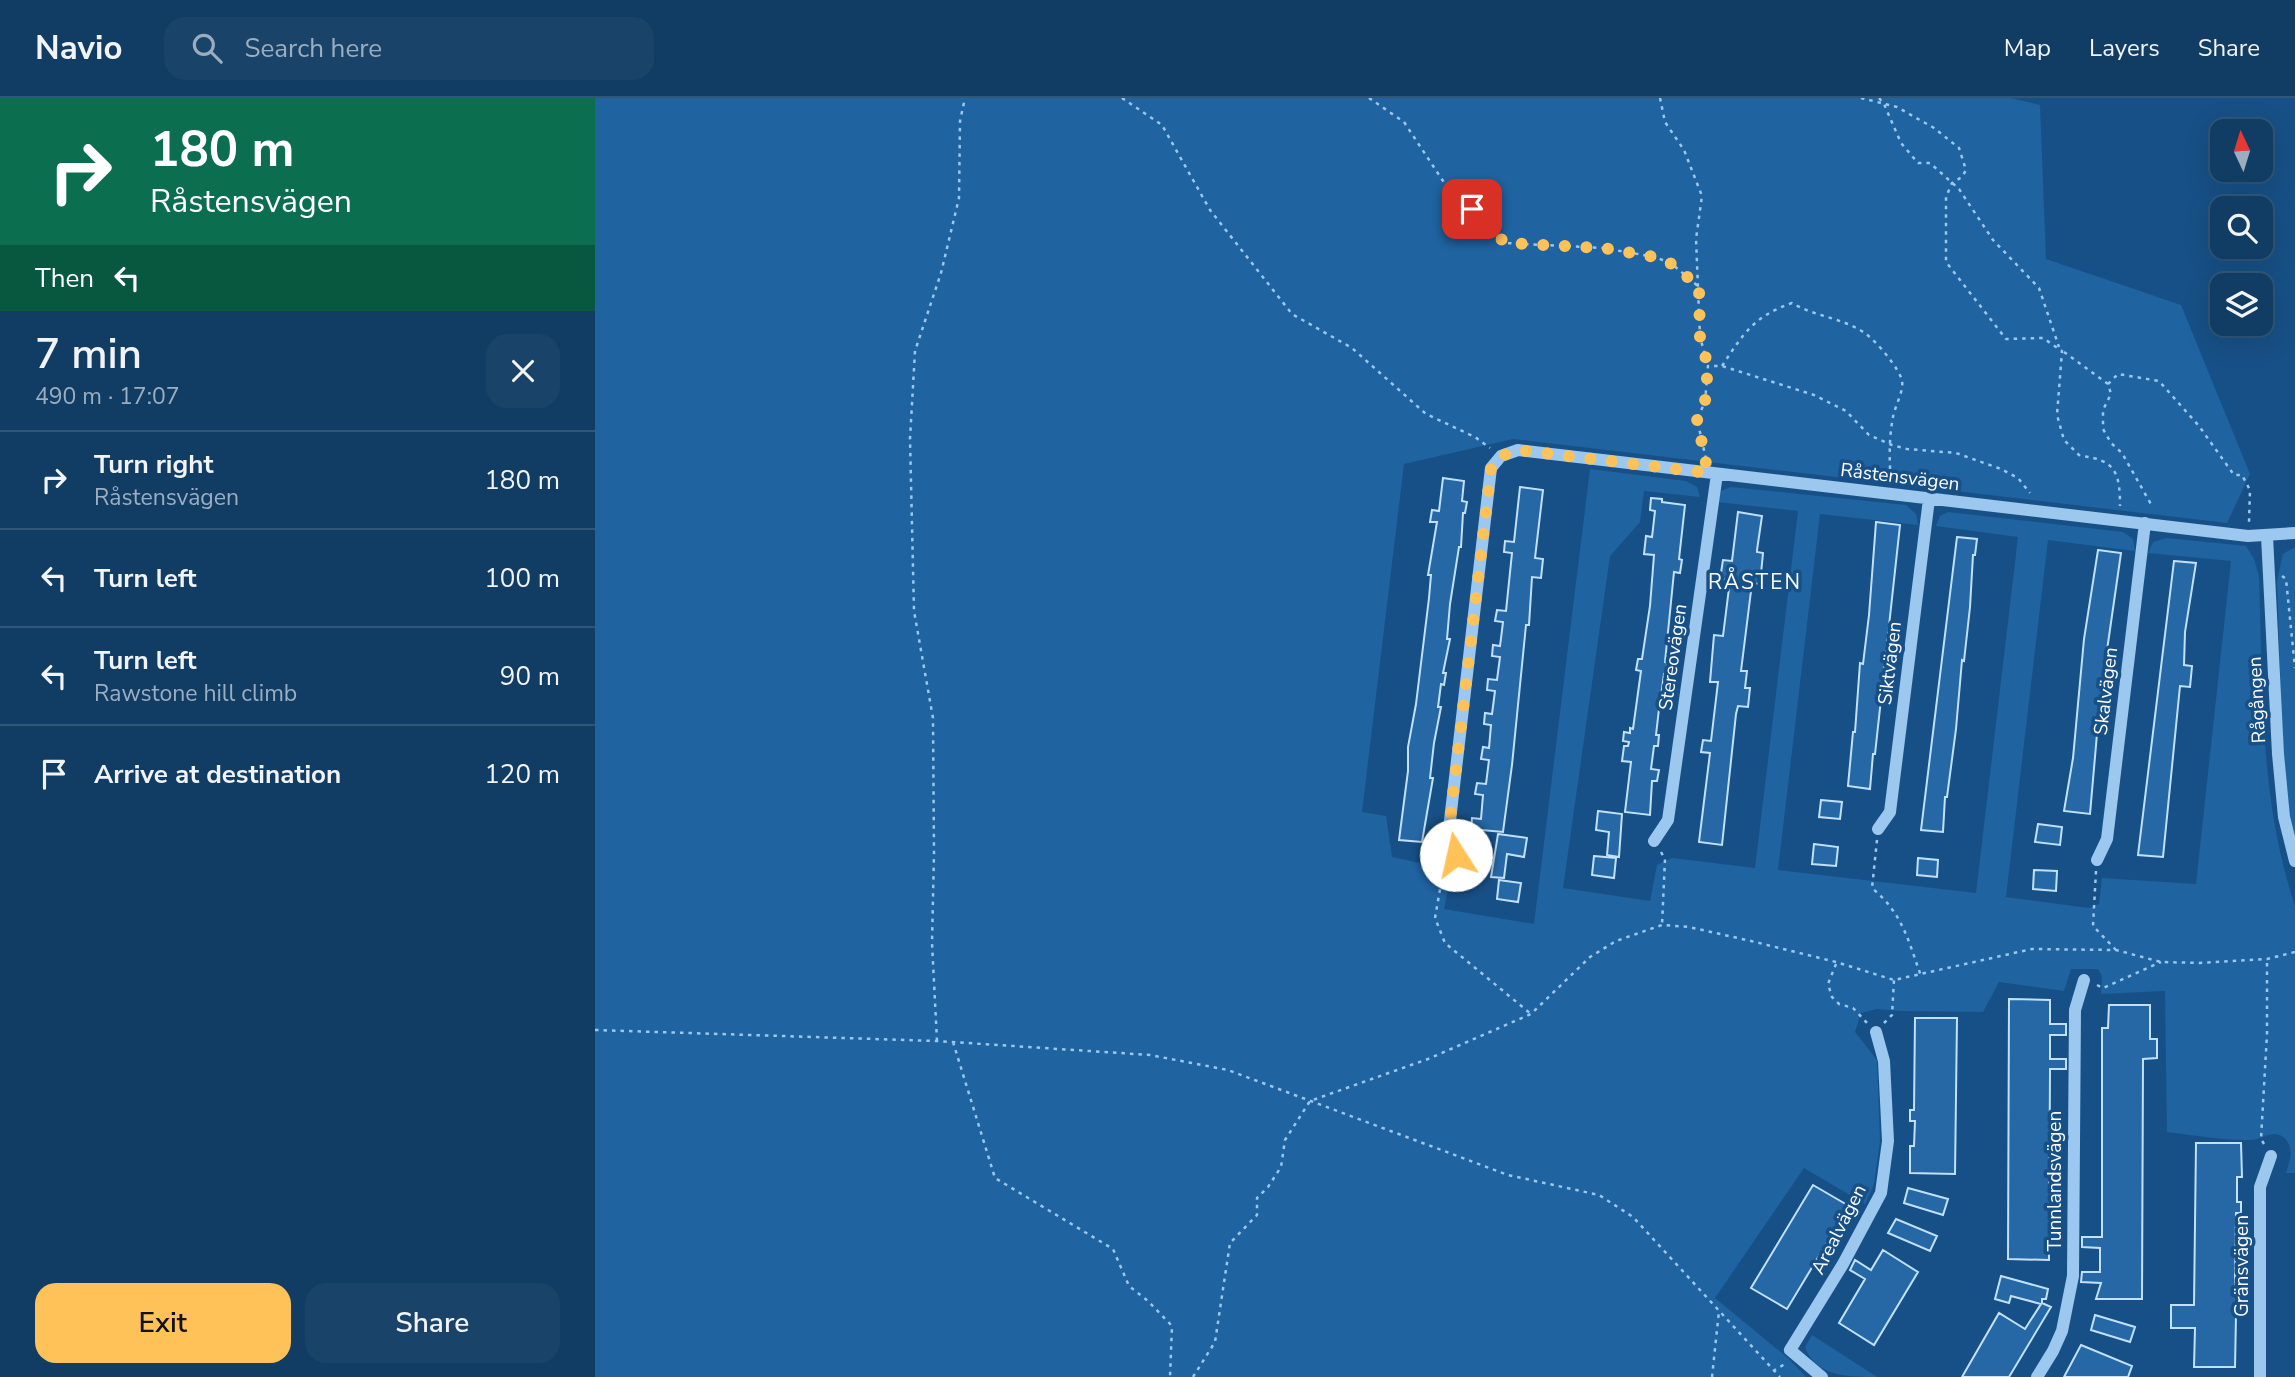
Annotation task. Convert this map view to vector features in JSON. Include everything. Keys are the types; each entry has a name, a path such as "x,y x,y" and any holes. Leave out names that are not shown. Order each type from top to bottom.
{"street":[{"name":"Råstensvägen","path":"1501,456 1518,450 2248,536 2295,533"},
{"path":"1456,855 1449,829 1491,468 1501,456"},
{"name":"Stereovägen","path":"1654,841 1668,820 1712,474"},
{"name":"Siktvägen","path":"1878,829 1890,812 1929,499"},
{"name":"Skalvägen","path":"2097,860 2107,839 2145,523"},
{"name":"Rågången","path":"2267,536 2277,754 2284,817 2295,862"},
{"name":"Tunnlandsvägen","path":"2038,1377 2062,1331 2073,1276 2075,1010 2084,980"},
{"name":"Arealvägen","path":"1822,1377 1790,1350 1843,1265 1881,1193 1888,1141 1884,1061 1876,1032"},
{"name":"Gränsvägen","path":"2260,1377 2260,1187 2271,1156"}],"path":[{"path":"936,1041 932,943 933,718 914,611 910,439 915,351 941,273 959,198 960,121 965,98"},
{"path":"1122,98 1162,125 1210,210 1292,314 1352,348 1426,414 1475,437 1501,456"},
{"path":"1369,98 1404,122 1447,187 1505,243 1603,248 1655,257 1672,264 1699,287"},
{"path":"1660,98 1665,122 1684,150 1702,195 1696,239 1700,338 1708,366 1705,402 1697,419 1712,474"},
{"path":"1861,98 1897,107 1934,128 1959,148 1966,170 1962,177 1952,183 1946,197 1946,262 2006,339 2043,338 2063,351"},
{"path":"1879,98 1901,143 1918,163 1930,163 1959,188 1993,240 2039,288 2056,344 2071,359 2108,384 2111,394 2102,411 2103,429 2111,443 2122,453 2152,506"},
{"path":"1722,366 1743,334 1771,310 1792,303 1867,334 1895,365 1903,382 1893,418 1889,465 1893,495"},
{"path":"2063,351 2057,415 2064,440 2080,456 2097,457 2116,471 2120,484 2120,520"},
{"path":"1708,366 1722,366 1814,395 1846,411 1869,435 1907,449 1956,453 1974,458 2018,478 2031,493"},
{"path":"2108,384 2118,374 2159,381 2199,426 2234,475 2242,475 2250,490 2248,536"},
{"path":"2268,566 2287,579 2295,668"},
{"path":"1878,829 1872,888 1889,902 1901,920 1921,976"},
{"path":"1654,841 1665,859 1662,925"},
{"path":"1456,855 1442,878 1435,918 1445,943 1531,1014"},
{"path":"2097,860 2093,926 2116,950"},
{"path":"1193,1377 1215,1342 1230,1243 1257,1215 1257,1198 1268,1187 1280,1167 1285,1140 1310,1101 1428,1059 1531,1014 1590,957 1616,942 1662,925 1689,927 1836,962 1894,980 2032,949 2116,950 2161,962 2200,963 2267,959 2295,952"},
{"path":"2267,959 2267,1034 2261,1139 2271,1156"},
{"path":"1836,962 1828,984 1832,997 1839,1004 1853,1008 1876,1032 1892,1015 1894,980"},
{"path":"2084,980 2103,988 2161,962"},
{"path":"595,1030 953,1042 1150,1055 1228,1070 1508,1175 1599,1195 1633,1217 1780,1377"},
{"path":"953,1042 995,1178 1113,1249 1129,1286 1172,1326 1170,1377"},
{"path":"1712,1377 1719,1311"}],"shaded area":[{"path":"595,98 2011,98 2040,105 2046,259 2181,305 2250,474 2227,523 1513,439 1404,464 1362,812 1386,816 1392,857 1434,866 1450,879 1444,909 1534,924 1590,469 1686,481 1697,487 1700,497 1644,491 1640,522 1610,556 1563,888 1650,901 1657,865 1672,858 1755,868 1798,511 1717,502 1721,491 1731,487 1906,505 1916,514 1918,525 1820,514 1778,870 1976,893 2018,537 1936,526 1940,516 1948,512 2123,532 2133,539 2135,551 2048,540 2006,897 2089,908 2099,904 2102,878 2196,884 2231,561 2148,553 2153,542 2166,538 2246,546 2254,559 2259,576 2269,784 2283,865 2295,906 2295,1173 2286,1173 2290,1149 2287,1141 2279,1135 2241,1140 2167,1132 2165,991 2101,994 2102,976 2098,969 2071,969 2064,991 1999,982 1983,1012 1877,1009 1861,1013 1855,1032 1877,1060 1880,1141 1874,1184 1865,1204 1804,1168 1715,1298 1788,1358 1806,1377 595,1377"},
{"path":"2295,547 2295,837 2290,821 2283,755 2277,581 2283,554"},
{"path":"1812,1335 1877,1377 1855,1377 1825,1370 1810,1357 1805,1347"}],"building":[{"path":"1443,478 1464,481 1462,501 1467,502 1463,513 1461,547 1450,604 1447,639 1450,639 1443,673 1446,673 1444,685 1441,684 1438,707 1441,707 1430,778 1433,778 1422,842 1399,840 1408,771 1408,747 1429,598 1431,575 1428,575 1437,522 1430,522 1432,510 1439,511"},
{"path":"1520,487 1543,490 1535,558 1543,559 1541,578 1532,577 1529,625 1526,625 1503,832 1471,829 1472,818 1481,819 1483,795 1475,794 1477,783 1486,784 1489,760 1481,759 1483,747 1489,748 1491,725 1484,724 1485,713 1492,714 1495,691 1487,690 1488,679 1497,680 1500,657 1492,656 1493,645 1500,646 1503,622 1495,621 1497,610 1506,611 1512,553 1504,552 1505,541 1514,542"},
{"path":"1651,498 1685,505 1679,559 1682,560 1680,573 1674,572 1665,662 1668,663 1661,696 1665,697 1663,710 1659,709 1656,735 1659,735 1658,746 1654,746 1651,769 1659,770 1657,781 1652,781 1650,815 1625,812 1631,762 1622,761 1624,746 1628,746 1629,742 1623,741 1624,732 1630,733 1630,728 1633,729 1641,671 1636,670 1638,659 1642,659 1650,606 1654,555 1644,554 1646,536 1652,537 1655,511 1650,510"},
{"path":"1738,512 1762,516 1757,552 1763,553 1760,584 1752,583 1741,671 1747,671 1745,688 1750,688 1748,707 1738,706 1736,714 1722,845 1699,842 1710,753 1701,752 1703,740 1711,741 1718,682 1710,682 1714,635 1723,636 1730,580 1720,579 1723,560 1732,561"},
{"path":"1876,522 1900,525 1870,789 1848,786 1860,663 1863,664 1869,615"},
{"path":"1957,537 1977,539 1973,555 1970,607 1945,797 1943,832 1921,830"},
{"path":"2098,550 2121,553 2101,692 2090,814 2064,811 2073,758 2084,639"},
{"path":"2174,561 2196,563 2185,632 2184,665 2192,666 2190,687 2180,686 2163,857 2138,855"},
{"path":"1821,800 1842,802 1840,819 1819,817"},
{"path":"1598,811 1622,814 1619,857 1607,855 1609,832 1596,830"},
{"path":"2038,824 2062,827 2060,845 2035,842"},
{"path":"1498,834 1527,838 1524,857 1507,854 1504,878 1491,877"},
{"path":"1814,844 1838,847 1836,866 1812,864"},
{"path":"1594,856 1616,858 1614,878 1592,875"},
{"path":"1918,858 1938,860 1937,877 1917,875"},
{"path":"2034,870 2057,871 2056,891 2033,889"},
{"path":"1499,880 1521,883 1518,902 1497,899"},
{"path":"2009,999 2050,1000 2050,1024 2066,1024 2066,1035 2050,1035 2050,1059 2066,1059 2066,1069 2050,1069 2049,1260 2008,1259"},
{"path":"2109,1005 2150,1005 2150,1039 2157,1039 2157,1058 2143,1059 2142,1299 2096,1299 2101,1283 2081,1282 2082,1272 2100,1272 2100,1248 2082,1247 2082,1237 2102,1237 2102,1028 2108,1028"},
{"path":"1915,1018 1957,1018 1955,1174 1910,1173 1910,1146 1914,1146 1915,1121 1910,1121 1910,1110 1914,1110"},
{"path":"2196,1143 2241,1143 2242,1177 2237,1177 2237,1202 2241,1202 2241,1213 2236,1213 2235,1281 2236,1305 2240,1305 2240,1316 2236,1316 2235,1367 2194,1367 2195,1328 2171,1328 2171,1305 2194,1305"},
{"path":"1813,1185 1849,1206 1787,1309 1751,1288"},
{"path":"1908,1188 1948,1199 1943,1215 1904,1203"},
{"path":"1896,1219 1937,1236 1930,1251 1888,1233"},
{"path":"1883,1250 1918,1272 1874,1345 1839,1323 1865,1279 1850,1270 1855,1260 1871,1270"},
{"path":"2001,1276 2048,1289 2046,1299 2042,1299 2042,1303 2051,1307 2009,1377 1962,1377 1999,1313 2025,1329 2041,1304 2011,1296 2009,1303 1995,1299"},
{"path":"2095,1315 2135,1327 2130,1342 2091,1330"},
{"path":"2081,1345 2132,1366 2128,1377 2064,1377"}],"district":[{"name":"RÅSTEN","path":"1755,582"}],"route":[{"path":"1456,855 1449,829 1491,468 1501,456 1518,450 1708,473 1697,419 1705,402 1708,366 1700,338 1699,287 1672,264 1655,257 1603,248 1505,243 1472,209"}]}
